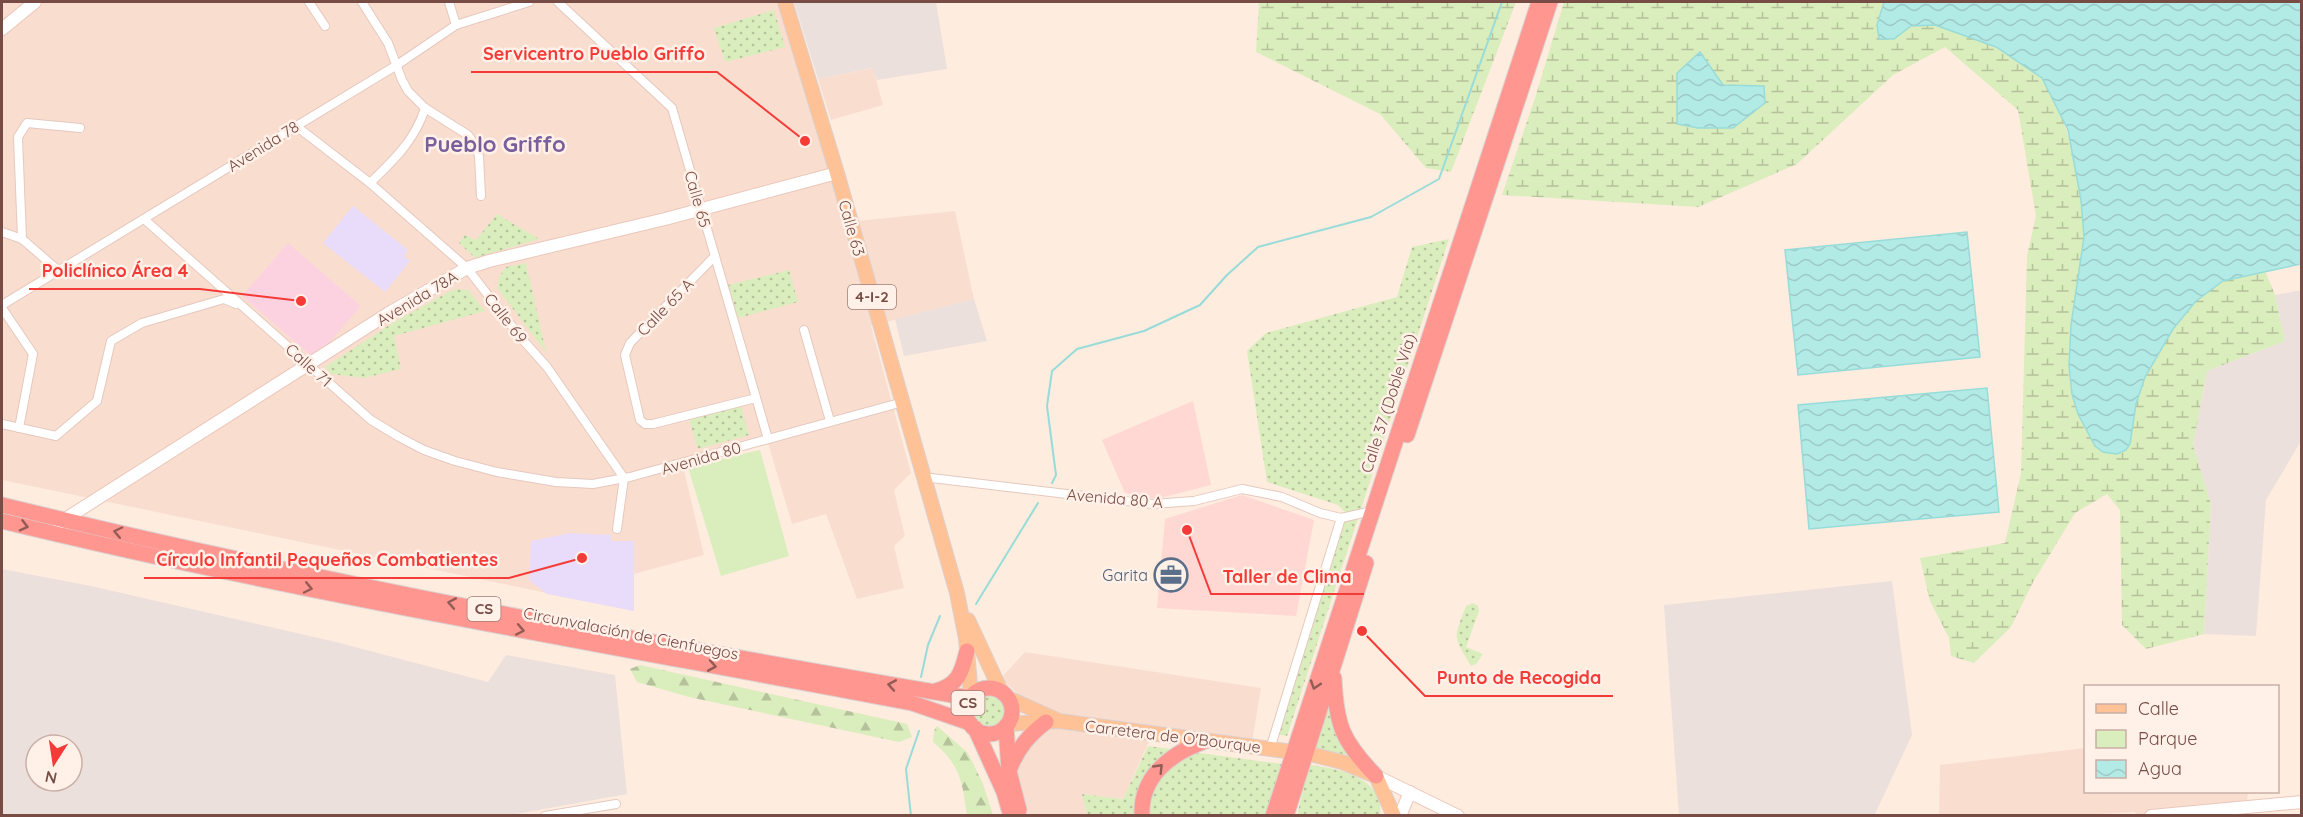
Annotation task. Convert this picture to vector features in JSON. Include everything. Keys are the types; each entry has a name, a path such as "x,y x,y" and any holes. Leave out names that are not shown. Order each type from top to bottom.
{"highway":[{"name":"Calle 37 (Doble Vía)","path":"1273,816 1539,2"},
{"name":"Calle 37 (Doble Vía)","path":"1287,813 1382,510 1550,2"},
{"name":"Circunvalación de Cienfuegos","path":"2,505 287,569 684,648 933,692 971,697 976,692 988,688 1005,695"},
{"name":"Circunvalación de Cienfuegos","path":"2,521 398,606 898,700 943,713 987,733 1000,730 1007,725"},
{"path":"933,692 953,685 960,677 967,651"},
{"path":"1333,668 1335,714 1340,728 1355,755 1376,776"},
{"name":"CS","path":"1005,695 1012,711 1007,725 1003,772 1011,816"},
{"name":"CS","path":"971,697 966,711 1003,772 1020,816"},
{"path":"943,713 972,738 1003,772 1026,739 1052,722"},
{"path":"1142,816 1144,794 1155,772 1166,761 1188,747 1203,741"}],"main road":[{"name":"Calle 63","path":"785,2 837,173 957,593 967,651 971,697"},
{"name":"Calle 63","path":"957,593 1005,695"},
{"name":"Carretera de O'Bourque","path":"1005,695 1052,722"},
{"name":"Carretera de O'Bourque","path":"1007,725 1052,722 1286,751"},
{"path":"1314,755 1342,762 1376,776 1394,816"}],"street":[{"path":"2,28 35,2"},
{"path":"309,2 324,26"},
{"path":"362,2 383,34 408,91 425,108 468,135 475,145 481,196"},
{"path":"449,2 456,25"},
{"name":"Avenida 78","path":"2,307 397,65 456,25 529,2"},
{"name":"Calle 65","path":"558,2 672,108 768,439"},
{"path":"370,183 394,160 409,140 421,121 425,108"},
{"path":"22,239 18,137 27,123 80,128"},
{"name":"Calle 69","path":"296,126 370,183 467,268 522,339 547,367 624,478"},
{"name":"Avenida 78A","path":"46,532 389,313 467,268 701,210 837,173"},
{"name":"Calle 71","path":"144,219 371,420 424,450 496,472"},
{"path":"2,232 22,239 59,270"},
{"name":"Calle 65 A","path":"715,256 630,343 625,355 640,420 645,424 653,424 756,398"},
{"path":"2,424 56,436 97,401 111,341 142,323 224,299 242,306"},
{"path":"2,307 33,354 18,428"},
{"path":"804,330 830,421"},
{"name":"Avenida 80","path":"496,472 574,484 593,484 624,478 903,402"},
{"name":"Avenida 80 A","path":"923,477 1152,504 1194,501 1242,489 1282,497 1320,513 1341,518 1372,511"},
{"path":"617,529 624,478"},
{"path":"1270,749 1341,518"},
{"path":"1376,776 1458,816"},
{"path":"1400,816 1410,792"},
{"path":"2151,816 2301,802"},
{"path":"545,816 616,804"}],"shaded area":[{"path":"2,2 779,2 847,222 955,211 974,299 871,326 911,473 894,490 905,536 894,546 904,588 857,599 826,514 792,524 768,443 683,466 704,555 634,574 634,611 2,480"},
{"path":"794,2 936,2 947,69 877,80 872,68 818,79"},
{"path":"873,68 883,105 831,120 818,79"},
{"path":"353,206 408,250 404,256 410,261 385,292 323,243"},
{"path":"288,243 361,306 315,359 242,296"},
{"path":"2301,290 2301,441 2266,500 2256,636 2204,634 2211,504 2193,445 2207,371 2285,341 2275,295"},
{"path":"974,299 987,341 904,356 895,319"},
{"path":"1193,401 1211,485 1156,499 1125,493 1102,440"},
{"path":"1242,495 1314,520 1296,616 1157,608 1165,519"},
{"path":"570,533 611,535 611,541 634,541 634,611 547,594 529,580 531,541"},
{"path":"2,569 91,586 336,642 488,682 506,655 615,675 627,794 505,816 2,815"},
{"path":"1892,581 1912,735 1875,814 1679,815 1664,605"},
{"path":"1025,652 1261,688 1252,742 1155,728 1123,799 1083,794 1087,815 1024,816 1017,781 1018,766 1023,751 1039,736 1065,722 1019,695 1001,678"},
{"path":"2084,748 2084,793 2248,793 2246,815 2136,816 2135,812 2063,816 1939,816 1940,765"}],"green space":[{"path":"1259,2 1516,2 1451,172 1426,168 1380,114 1256,52"},
{"path":"1564,2 1884,2 1877,25 1894,39 1905,29 1927,24 1990,45 2038,74 2061,114 2078,176 2084,236 2080,285 2071,332 2070,378 2075,402 2085,428 2097,447 2117,454 2130,444 2135,407 2149,370 2170,334 2196,301 2210,289 2229,279 2265,271 2275,295 2285,341 2207,371 2193,445 2211,504 2204,634 2146,649 2122,625 2120,510 2107,494 2075,513 2032,584 2011,627 1974,663 1951,656 1949,638 1930,601 1920,558 2005,543 2021,473 2027,256 2036,216 2018,110 1945,47 1893,75 1797,164 1698,207 1502,195","holes":["1700,53 1723,85 1764,86 1677,123"]},
{"path":"774,10 785,47 725,62 714,28"},
{"path":"497,214 539,239 475,258 459,243 465,235 476,240"},
{"path":"1449,239 1287,736 1276,734 1346,513 1338,505 1267,482 1247,351 1266,333 1397,297 1412,247"},
{"path":"526,263 546,352 497,288 499,277 506,267"},
{"path":"789,270 798,302 738,318 728,285"},
{"path":"454,289 468,290 485,311 394,336 401,369 364,378 331,374 325,367 391,324"},
{"path":"741,406 749,435 698,449 689,420"},
{"path":"760,450 789,556 721,576 688,467"},
{"path":"1473,603 1478,606 1479,611 1466,647 1483,654 1476,664 1471,666 1458,642 1457,632 1466,606"},
{"path":"640,665 907,724 912,737 899,742 689,697 637,682 630,669"},
{"path":"989,694 1001,699 1006,711 1001,723 989,728 977,723 972,711 977,699"},
{"path":"1329,705 1349,755 1315,750"},
{"path":"937,726 968,753 983,784 993,815 967,815 959,775 949,759 933,742"},
{"path":"1148,746 1282,764 1265,815 1087,815 1082,794 1123,799"},
{"path":"1311,765 1347,773 1368,784 1375,792 1379,802 1380,815 1297,816 1305,780"}],"water":[{"path":"1884,2 2301,2 2301,264 2223,281 2196,301 2173,329 2145,377 2136,404 2130,444 2126,450 2117,454 2103,452 2095,446 2078,414 2072,394 2069,366 2071,325 2084,237 2081,200 2068,130 2042,78 1996,47 1935,25 1911,26 1894,39 1879,39 1877,25"},
{"path":"1700,52 1723,85 1764,86 1765,103 1733,128 1698,128 1677,124 1677,73"},
{"path":"1967,232 1980,357 1798,375 1785,250"},
{"path":"1987,388 1999,512 1809,529 1798,405"}],"waterway":[{"path":"1052,483 1056,475 1047,406 1052,371 1077,349 1144,331 1200,305 1227,275 1258,247 1371,217 1439,179 1502,2"},
{"path":"976,604 1038,503"},
{"path":"921,677 928,645 940,616"},
{"path":"911,816 906,769 919,731"}],"place":[{"name":"Servicentro Pueblo Griffo","path":"805,141"},
{"name":"Policlínico Área 4","path":"301,301"},
{"name":"Taller de Clima","path":"1187,530"},
{"name":"Círculo Infantil Pequeños Combatientes","path":"582,558"},
{"name":"Garita","path":"1171,575"},
{"name":"Punto de Recogida","path":"1362,631"}],"district":[{"name":"Pueblo Griffo","path":"495,144"}]}
